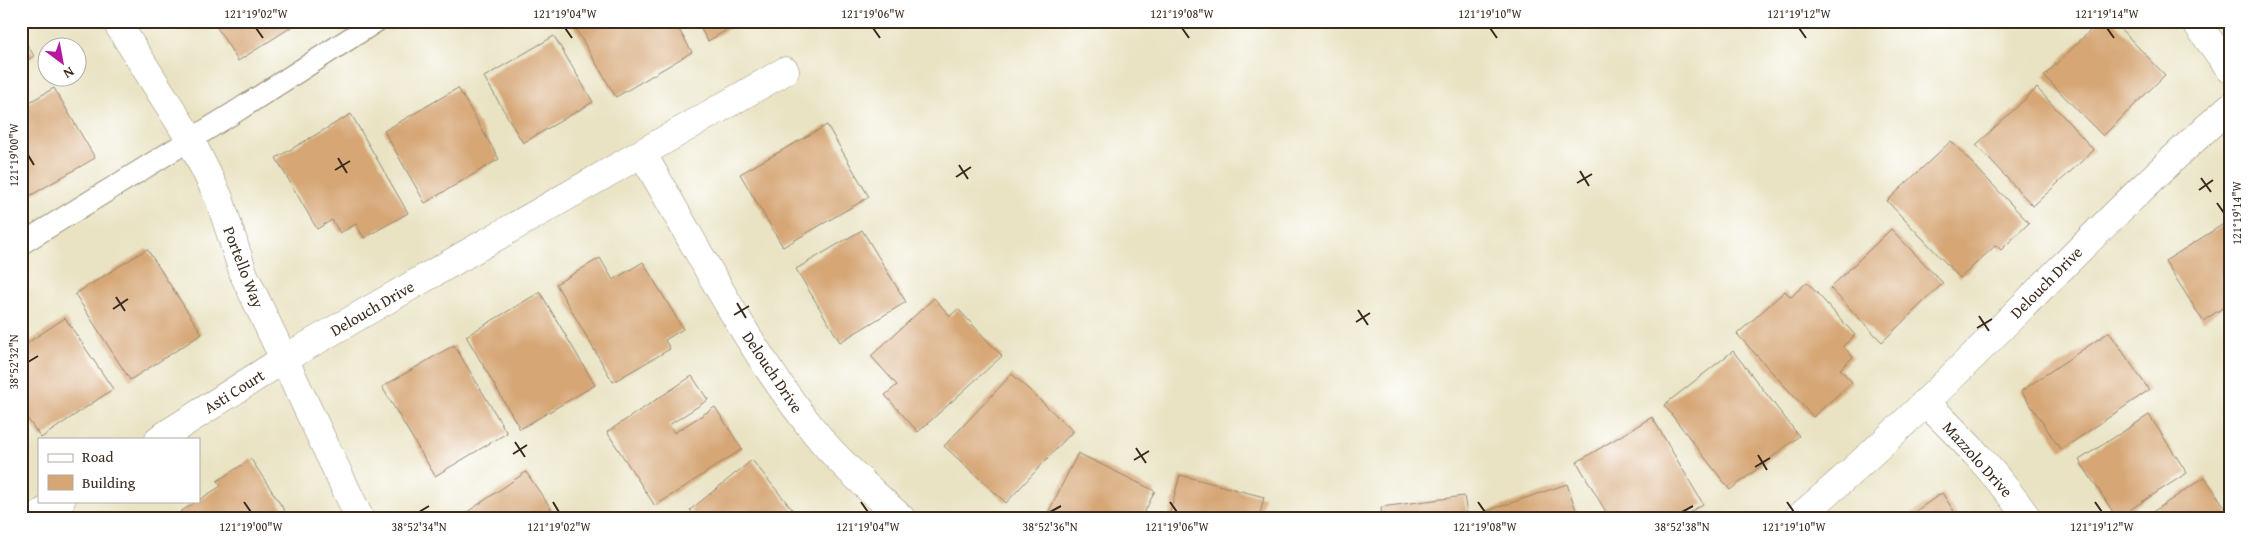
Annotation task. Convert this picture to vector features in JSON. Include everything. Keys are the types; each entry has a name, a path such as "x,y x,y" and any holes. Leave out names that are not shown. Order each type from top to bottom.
{"street":[{"name":"Portello Way","path":"116,21 190,140 219,198 244,275 360,519"},
{"path":"2195,21 2230,69"},
{"name":"Delouch Drive","path":"284,360 785,71"},
{"name":"Delouch Drive","path":"1797,519 1854,471 2093,235 2230,107"},
{"name":"Delouch Drive","path":"642,153 755,347 789,398 824,443 902,519"},
{"name":"Asti Court","path":"161,438 284,360"},
{"name":"Mazzolo Drive","path":"1925,402 1969,445 2002,482 2028,519"},
{"path":"33,519 59,502"}],"lane":[{"path":"21,244 190,140 377,21"}],"building":[{"path":"213,21 301,21 238,61"},
{"path":"571,21 674,21 692,52 616,97"},
{"path":"696,21 742,21 708,41"},
{"path":"2100,21 2113,21 2165,75 2103,136 2044,76"},
{"path":"21,35 34,56 21,64"},
{"path":"554,36 593,102 523,143 484,77"},
{"path":"54,88 95,158 21,201 21,107"},
{"path":"458,88 499,159 425,203 384,131"},
{"path":"2037,88 2094,150 2033,206 1976,145"},
{"path":"351,114 408,213 364,238 356,224 340,233 332,220 317,229 276,158"},
{"path":"827,125 869,197 783,247 740,174"},
{"path":"1951,141 2029,223 2001,250 1996,245 1960,278 1887,201"},
{"path":"2230,220 2230,303 2203,321 2165,261"},
{"path":"1891,229 1943,283 1882,342 1830,288"},
{"path":"862,230 906,302 840,342 796,269"},
{"path":"147,249 202,334 130,380 75,294"},
{"path":"600,258 613,280 643,262 683,329 665,340 670,349 613,382 556,284"},
{"path":"1807,282 1855,335 1843,346 1853,357 1840,369 1852,382 1813,417 1737,334 1785,291 1791,297"},
{"path":"540,292 595,385 520,429 466,336"},
{"path":"934,298 950,316 958,309 1002,356 918,432 885,395 897,385 871,356"},
{"path":"65,318 113,389 41,438 21,409 21,347"},
{"path":"2109,332 2149,390 2061,450 2021,391"},
{"path":"454,345 507,433 435,476 382,387"},
{"path":"1733,351 1799,436 1730,490 1664,405"},
{"path":"1012,374 1073,431 1006,503 944,446"},
{"path":"692,376 708,400 669,425 674,433 715,407 742,449 655,506 607,432"},
{"path":"2149,415 2187,473 2117,518 2079,460"},
{"path":"1652,417 1703,504 1679,519 1610,519 1577,462"},
{"path":"21,437 26,445 21,448"},
{"path":"1078,453 1155,491 1141,519 1045,519"},
{"path":"251,459 290,519 185,519 180,512 196,502 200,502 200,499 221,486 217,481"},
{"path":"752,460 800,519 698,519 690,510"},
{"path":"526,472 558,519 461,519 460,517"},
{"path":"1180,475 1264,497 1259,519 1168,519"},
{"path":"2205,477 2230,515 2230,519 2142,519"},
{"path":"1567,484 1579,519 1490,519 1487,511"},
{"path":"1942,493 1959,519 1904,519"},
{"path":"1464,496 1468,519 1382,519 1381,507"}]}
